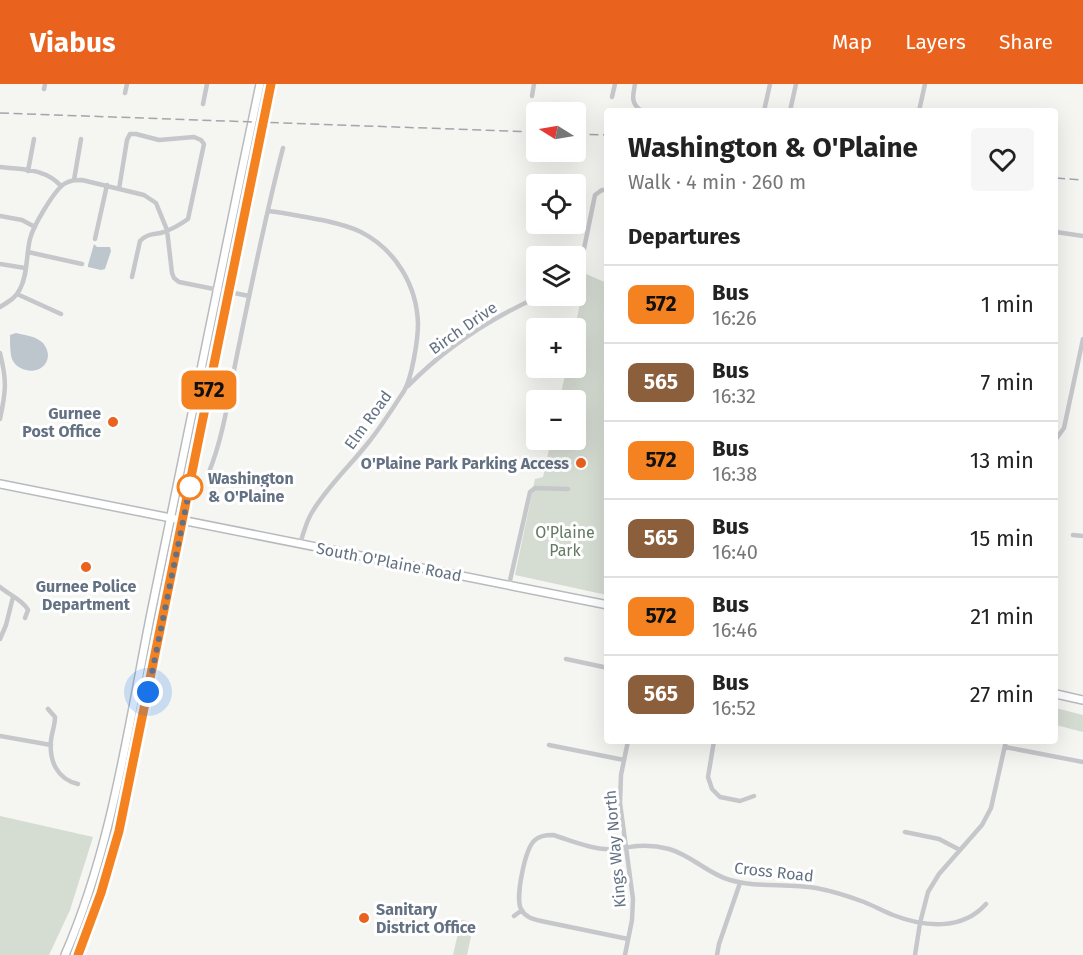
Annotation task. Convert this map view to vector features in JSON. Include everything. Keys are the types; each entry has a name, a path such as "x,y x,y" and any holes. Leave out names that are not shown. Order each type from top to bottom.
{"main road":[{"path":"65,955 90,890 106,835 260,84"},
{"path":"78,955 115,847 272,84"},
{"name":"South O'Plaine Road","path":"0,484 604,604"},
{"path":"1058,694 1083,700"}],"street":[{"path":"125,93 127,84"},
{"path":"203,104 207,84"},
{"path":"532,96 534,84"},
{"path":"612,97 615,84"},
{"path":"635,84 633,100 637,108"},
{"path":"765,108 770,84"},
{"path":"791,108 796,84"},
{"path":"920,108 926,84"},
{"path":"119,189 130,134 159,140 194,137 204,144 188,219 162,232 144,236 140,241 132,277"},
{"path":"28,171 34,139"},
{"path":"74,180 81,139"},
{"path":"209,472 214,459 283,148"},
{"path":"0,167 40,172 53,177 62,186"},
{"path":"0,307 9,302 21,287 30,238 35,227 55,193 62,186 74,180 144,195 156,203 167,230 174,278 179,282 249,296"},
{"path":"95,239 107,186"},
{"path":"585,246 595,195 604,190"},
{"name":"Elm Road","path":"268,211 332,222 359,231 379,244 404,272 411,287 418,317 417,341 406,388 369,442 318,503 307,523 300,544"},
{"path":"0,216 22,220 35,227"},
{"path":"1058,232 1083,236"},
{"path":"28,252 82,264"},
{"path":"0,264 25,268"},
{"path":"17,294 61,314"},
{"name":"Birch Drive","path":"406,388 440,356 526,302"},
{"path":"1058,437 1066,421 1082,353 1083,339"},
{"path":"0,357 6,387 0,419"},
{"path":"509,585 530,492 536,488 568,489"},
{"path":"1072,535 1083,537"},
{"path":"0,587 25,604 28,610 25,618"},
{"path":"0,639 13,597"},
{"path":"566,659 604,667"},
{"path":"48,709 55,717 51,745 58,772 69,782 78,784"},
{"path":"0,736 51,745"},
{"name":"Kings Way North","path":"625,955 632,920 633,899 620,803 620,786 627,744"},
{"path":"714,744 708,777 712,789 720,796 740,801 754,796"},
{"path":"915,955 928,892 934,880 982,825 987,816 993,801 1006,744"},
{"path":"549,745 624,760"},
{"path":"1005,747 1083,762"},
{"path":"532,831 536,838 528,849 519,894 519,904 524,914 530,918 628,939"},
{"path":"904,832 939,839 960,850"},
{"name":"Cross Road","path":"536,838 553,835 593,848 647,845 672,850 714,874 740,882 815,888 849,896 897,917 937,925 954,924 971,917 986,904"},
{"path":"717,955 740,882"},
{"path":"514,916 522,910"}],"green space":[{"name":"O'Plaine Park","path":"586,274 604,282 604,594 515,575 535,479 543,477 549,450 586,450 586,390 562,390 564,378 586,378 586,318 577,318 579,306 586,306"},
{"path":"143,688 104,871 73,955 70,955 85,919 108,844"},
{"path":"1058,709 1083,715 1083,732 1058,726"},
{"path":"0,816 93,837 70,910 49,955 0,955"},
{"path":"461,920 474,922 467,955 453,955"}],"shaded area":[{"path":"94,244 97,247 110,247 111,251 105,269 88,267"},
{"path":"16,333 33,337 43,343 48,356 42,367 32,371 15,364 11,357 10,335"}],"railway":[{"path":"0,113 526,132"},
{"path":"586,134 604,135"},
{"path":"1058,178 1083,180"}],"bus line":[{"name":"572","path":"78,955 110,866 119,831 271,84"}],"place":[{"name":"Gurnee Post Office","path":"113,422"},
{"name":"O'Plaine Park Parking Access","path":"581,463"},
{"name":"Washington & O'Plaine","path":"190,487"},
{"name":"Gurnee Police Department","path":"86,567"},
{"name":"Sanitary District Office","path":"364,918"}],"route":[{"path":"148,692 190,487"}]}
